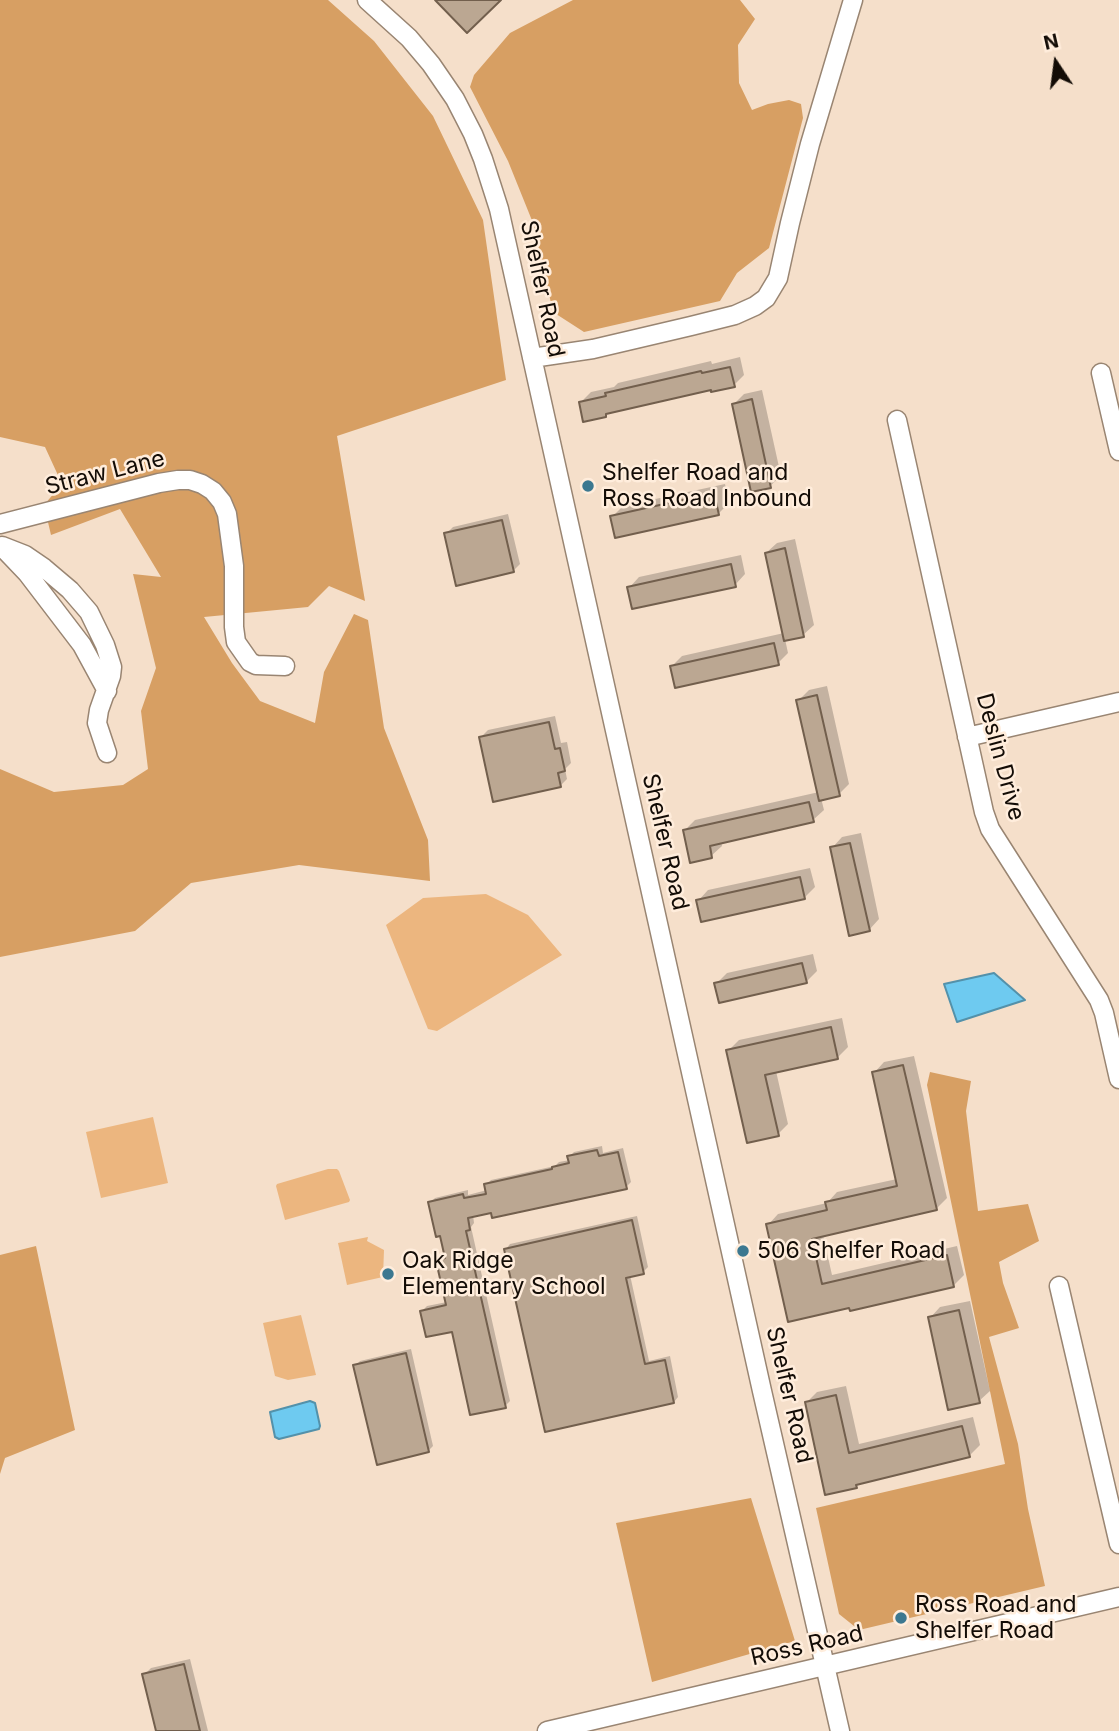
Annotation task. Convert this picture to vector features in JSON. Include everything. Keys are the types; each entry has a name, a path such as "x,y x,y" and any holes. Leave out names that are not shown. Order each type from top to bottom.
{"street":[{"name":"Shelfer Road","path":"367,0 409,38 455,99 473,134 499,209 840,1731"},
{"path":"532,358 593,349 691,327 735,315 766,298 778,278 810,144 853,0"},
{"path":"1101,373 1119,451"},
{"name":"Deslin Drive","path":"897,420 984,812 990,829 1098,1000 1104,1013 1119,1079"},
{"name":"Straw Lane","path":"0,524 159,483 190,480 202,484 213,491 227,514 234,566 236,642 250,662 256,665 285,666"},
{"path":"1,545 27,573 82,645 107,691"},
{"path":"1,545 25,555 44,568 70,590 89,612 112,667 97,723 107,753"},
{"path":"967,737 1119,702"},
{"path":"1059,1286 1119,1544"},
{"name":"Ross Road","path":"547,1731 1119,1597"}],"shaded area":[{"path":"0,0 328,0 374,41 433,116 483,220 506,380 337,436 365,601 329,586 308,607 204,617 232,663 260,701 315,723 324,672 354,614 368,620 384,728 428,840 430,881 299,865 191,883 135,931 0,957 0,769 54,792 123,785 148,769 141,711 156,668 133,574 161,577 120,509 51,535 44,505 62,484 45,447 0,437"},
{"path":"573,0 740,0 755,19 738,45 739,83 752,110 789,100 801,104 803,118 769,248 737,273 720,301 584,332 553,312 533,223 508,161 470,87 474,75 510,33"},
{"path":"486,894 528,915 562,955 437,1031 428,1029 386,925 423,898"},
{"path":"930,1072 971,1081 966,1111 978,1211 1028,1204 1039,1241 999,1262 1003,1283 1019,1328 989,1337 1018,1444 1028,1509 1045,1586 859,1630 839,1614 816,1508 1005,1464 927,1085"},
{"path":"153,1117 168,1183 101,1198 86,1132"},
{"path":"328,1169 339,1171 349,1202 285,1220 277,1184"},
{"path":"368,1237 367,1241 384,1250 383,1277 347,1285 338,1243"},
{"path":"36,1246 75,1430 5,1458 0,1474 0,1255"},
{"path":"301,1315 316,1375 288,1380 275,1376 263,1323"},
{"path":"751,1498 795,1641 652,1682 616,1523"}],"water":[{"path":"994,973 1025,1000 957,1022 944,984"},
{"path":"310,1401 315,1403 319,1429 279,1439 275,1437 270,1412"}],"building":[{"path":"435,0 501,0 467,33"},
{"path":"730,367 735,387 606,414 606,417 583,422 579,402 606,396 605,393"},
{"path":"752,399 771,488 751,492 732,404"},
{"path":"714,493 719,515 615,538 610,516"},
{"path":"502,520 514,572 456,586 444,533"},
{"path":"785,548 804,637 784,641 765,553"},
{"path":"731,564 736,587 632,609 627,587"},
{"path":"774,643 779,665 675,688 670,666"},
{"path":"817,695 840,796 819,801 796,700"},
{"path":"549,722 555,749 560,748 565,771 558,773 561,787 493,802 479,737"},
{"path":"809,802 814,822 710,846 712,858 690,863 683,830"},
{"path":"850,843 870,931 849,936 830,847"},
{"path":"800,877 805,899 701,922 696,900"},
{"path":"802,963 807,983 719,1003 714,983"},
{"path":"831,1027 838,1059 765,1075 779,1136 747,1143 726,1050"},
{"path":"903,1065 937,1210 812,1239 822,1284 947,1255 954,1287 788,1322 766,1224 827,1210 825,1202 897,1186 872,1072"},
{"path":"597,1150 599,1156 618,1152 627,1189 492,1218 491,1213 468,1218 470,1230 466,1231 506,1408 470,1415 452,1332 426,1337 420,1311 446,1305 436,1261 445,1258 440,1236 436,1237 428,1202 463,1194 464,1198 486,1194 484,1184 552,1169 569,1163 567,1156"},
{"path":"632,1220 644,1274 626,1278 645,1364 665,1360 674,1403 545,1432 504,1249"},
{"path":"959,1310 980,1403 948,1410 928,1317"},
{"path":"406,1353 429,1452 377,1465 353,1365"},
{"path":"836,1395 849,1453 962,1426 970,1457 825,1495 805,1402"},
{"path":"184,1664 200,1731 156,1731 142,1674"}],"place":[{"name":"Shelfer Road and Ross Road Inbound","path":"588,486"},
{"name":"506 Shelfer Road","path":"743,1251"},
{"name":"Oak Ridge Elementary School","path":"388,1274"},
{"name":"Ross Road and Shelfer Road","path":"901,1618"}]}
